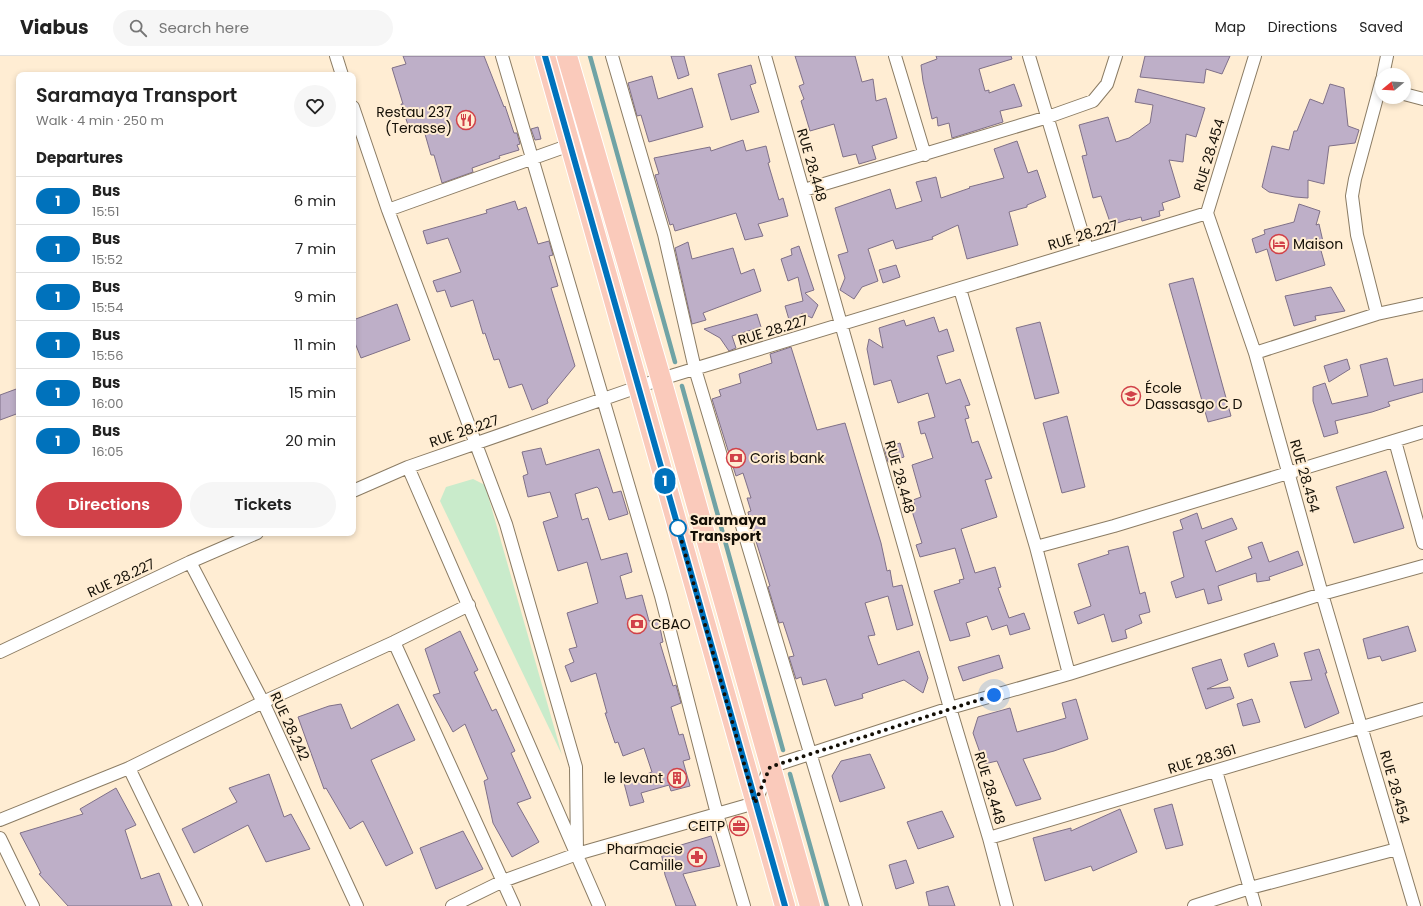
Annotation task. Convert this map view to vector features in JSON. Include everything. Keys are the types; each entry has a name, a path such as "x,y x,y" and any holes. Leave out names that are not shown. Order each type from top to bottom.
{"main road":[{"path":"545,56 784,906"},
{"path":"567,56 661,379 810,906"}],"street":[{"path":"336,56 341,72"},
{"path":"502,56 549,211 661,596 717,814 744,906"},
{"path":"612,56 664,234 695,369 856,906"},
{"name":"RUE 28.448","path":"765,56 950,708 989,838 1007,906"},
{"path":"896,56 925,155"},
{"path":"1030,56 1087,249"},
{"path":"804,190 925,155 1092,102 1107,84 1116,56"},
{"name":"RUE 28.454","path":"1254,56 1207,213 1255,353 1322,594 1414,906"},
{"path":"1385,68 1387,56"},
{"path":"1411,96 1423,99"},
{"path":"1376,104 1354,179 1352,196 1357,235 1377,314"},
{"path":"356,115 388,210 506,524 576,767 577,854"},
{"path":"388,210 570,145 591,140"},
{"name":"RUE 28.227","path":"356,490 408,467 476,442 661,379 1207,213"},
{"path":"960,289 1036,547 1068,674"},
{"path":"1255,353 1377,314 1423,304"},
{"path":"1036,547 1423,432"},
{"path":"1394,441 1423,543"},
{"path":"408,467 470,605 599,906"},
{"name":"RUE 28.227","path":"0,652 190,562 250,536"},
{"name":"RUE 28.242","path":"190,562 263,702 356,906"},
{"path":"452,906 504,881 577,854 755,803 770,767 950,708 1068,674 1322,594 1423,566"},
{"path":"0,820 129,768 263,702 394,642 470,605"},
{"path":"394,642 504,881 514,906"},
{"name":"RUE 28.361","path":"989,838 1423,708"},
{"path":"129,768 196,906"},
{"path":"1216,771 1255,906"},
{"path":"0,838 33,906"},
{"path":"1194,906 1250,888 1397,849"}],"green space":[{"path":"473,479 485,485 562,755 440,501 446,487"}],"building":[{"path":"403,56 484,56 504,107 505,106 514,133 517,133 520,144 517,145 519,150 499,156 500,158 472,168 473,172 442,183 434,155 431,155 423,127 410,131 401,104 403,104 392,68 406,64"},
{"path":"671,56 684,56 689,75 678,79"},
{"path":"795,56 855,56 862,82 873,79 876,101 886,98 897,138 872,146 876,159 859,164 856,154 843,157 834,124 810,131 801,101 804,99 799,86 804,84"},
{"path":"936,56 1011,56 1012,59 979,69 985,91 989,90 989,93 1014,84 1022,106 1000,111 1003,122 952,138 949,123 938,126 937,117 932,119 923,81 921,65 937,59"},
{"path":"1145,56 1230,56 1222,74 1206,69 1204,83 1140,77"},
{"path":"751,65 756,83 750,85 759,112 731,120 718,74"},
{"path":"652,76 658,99 692,88 703,127 649,142 641,115 637,116 628,83"},
{"path":"1330,84 1344,88 1348,126 1359,130 1355,143 1329,146 1324,184 1308,180 1308,198 1269,192 1262,187 1272,146 1289,150 1294,131 1297,131 1310,99 1323,104"},
{"path":"1138,89 1205,108 1196,137 1186,134 1183,162 1169,160 1180,197 1162,203 1164,210 1159,211 1160,216 1142,221 1141,217 1130,219 1111,225 1101,196 1093,198 1082,156 1087,155 1079,125 1108,117 1116,142 1129,138 1150,123 1153,105 1135,102"},
{"path":"538,127 541,139 535,140 531,129"},
{"path":"743,140 746,151 766,146 770,162 768,163 779,200 783,198 788,216 758,224 763,236 745,240 736,213 675,231 673,224 670,225 655,175 659,174 654,158 710,147 711,151"},
{"path":"1017,141 1028,173 1037,170 1046,197 1027,205 1027,207 1009,212 1018,245 967,259 958,225 932,237 933,239 896,249 893,240 868,249 878,281 862,287 854,299 840,290 845,278 838,255 848,252 835,208 890,189 896,209 922,201 916,182 936,177 941,198 970,188 969,187 1004,178 994,149"},
{"path":"515,201 518,210 526,207 538,244 549,241 553,255 549,256 558,286 551,288 575,366 547,400 548,403 532,410 522,384 509,388 499,359 494,360 485,333 483,334 473,300 451,307 445,290 437,292 433,281 461,272 448,238 427,244 423,231 487,213 486,210"},
{"path":"1299,204 1320,211 1316,225 1319,224 1324,246 1320,247 1325,265 1276,281 1267,249 1256,253 1252,239 1265,234 1264,230 1294,222"},
{"path":"688,242 692,259 733,248 741,274 754,269 761,291 703,313 706,320 692,324 675,248"},
{"path":"799,246 814,290 805,293 818,305 812,318 802,313 799,321 790,323 785,306 803,301 798,277 788,281 781,259 792,255 791,249"},
{"path":"896,265 900,277 883,283 879,270"},
{"path":"1193,278 1231,416 1208,422 1169,284"},
{"path":"1331,287 1345,311 1315,316 1316,320 1294,326 1285,296"},
{"path":"397,304 410,340 361,358 356,346 356,319"},
{"path":"757,314 761,327 732,336 736,348 729,351 720,338 704,329"},
{"path":"934,317 939,332 947,329 954,351 937,356 946,384 960,379 970,405 965,406 969,418 965,419 972,443 978,441 992,478 985,480 997,517 961,529 975,573 995,567 1001,587 998,588 1009,618 1024,613 1030,629 1010,635 1007,625 992,630 987,616 966,623 970,636 950,641 934,591 960,583 959,580 964,579 955,548 920,557 916,545 922,543 912,511 916,509 913,500 921,497 912,465 933,458 925,433 921,434 918,422 935,417 928,393 898,403 891,380 874,385 867,349 869,339 883,348 879,328 904,320 906,326"},
{"path":"1040,322 1059,393 1035,399 1016,328"},
{"path":"791,347 817,430 845,423 881,543 887,571 890,570 893,587 902,585 913,625 897,630 888,596 865,603 875,635 868,636 878,665 919,651 928,678 923,693 904,680 862,694 863,698 835,706 826,679 803,685 801,677 796,679 789,657 794,656 783,622 779,623 768,587 770,586 750,522 748,512 751,511 747,498 751,498 743,473 736,476 712,399 721,396 719,390 741,383 739,374 772,363 770,354"},
{"path":"1387,358 1394,386 1423,379 1423,392 1388,402 1390,406 1372,412 1335,421 1338,433 1324,437 1313,401 1313,387 1325,383 1332,404 1368,396 1360,365"},
{"path":"1347,359 1350,369 1329,382 1324,366"},
{"path":"16,389 16,414 0,420 0,395"},
{"path":"1067,416 1085,487 1062,493 1043,423"},
{"path":"900,443 904,457 888,462 884,448"},
{"path":"541,448 546,465 599,449 613,493 621,491 628,514 609,520 597,487 575,494 582,520 588,518 601,560 627,553 632,572 620,576 626,599 642,595 649,621 658,618 663,642 660,643 673,686 676,685 681,703 671,707 679,735 683,734 690,759 683,761 690,786 671,791 669,785 641,793 644,802 630,806 624,783 648,776 647,774 652,772 644,748 623,756 618,742 615,743 605,713 607,713 596,673 571,682 565,666 574,662 569,649 577,647 567,613 598,603 587,562 558,571 543,522 558,517 550,492 528,497 523,476 528,474 522,452"},
{"path":"1386,471 1404,528 1354,543 1336,487"},
{"path":"1197,513 1202,529 1232,518 1237,529 1205,541 1216,572 1252,558 1248,547 1262,542 1269,562 1298,551 1303,565 1269,577 1270,580 1257,582 1256,573 1218,586 1222,600 1208,604 1204,589 1176,598 1171,582 1184,577 1173,532 1183,529 1180,520"},
{"path":"1128,546 1140,594 1145,592 1150,612 1139,615 1142,623 1125,630 1127,638 1112,642 1104,614 1078,624 1074,612 1091,606 1078,564 1109,554 1108,551"},
{"path":"1408,626 1416,651 1382,661 1380,656 1368,659 1363,639"},
{"path":"460,631 478,670 474,672 492,711 496,709 515,751 511,753 531,798 517,803 539,842 512,857 493,823 484,781 488,779 465,724 453,732 433,695 440,693 425,649"},
{"path":"1274,643 1278,656 1248,667 1244,654"},
{"path":"1319,649 1327,673 1325,673 1339,713 1305,728 1290,682 1312,680 1304,653"},
{"path":"999,655 1003,668 963,681 958,667"},
{"path":"1221,659 1228,680 1207,689 1230,687 1234,698 1206,709 1192,668"},
{"path":"1076,699 1088,739 1054,751 1023,759 1041,799 1016,806 997,761 984,764 973,733 978,717 1010,708 1017,732 1066,718 1062,703"},
{"path":"1252,699 1260,722 1243,726 1237,704"},
{"path":"341,704 351,729 398,704 415,740 371,760 413,853 386,866 363,821 350,829 326,788 324,789 298,717 329,706"},
{"path":"870,754 885,788 840,802 832,776 841,761"},
{"path":"269,774 284,817 291,814 310,849 266,862 248,825 194,853 182,829 237,802 229,788"},
{"path":"116,788 136,825 125,830 141,879 159,873 172,906 68,906 39,874 41,873 20,833 83,814 80,809"},
{"path":"1172,804 1183,845 1166,849 1154,809"},
{"path":"1120,809 1137,852 1093,871 1091,866 1045,881 1033,838 1071,828 1071,831"},
{"path":"942,811 954,837 918,849 907,822"},
{"path":"463,831 483,869 436,889 420,848"},
{"path":"711,836 720,866 683,874 696,906 676,906 665,875 661,851"},
{"path":"906,860 914,883 896,889 889,865"},
{"path":"948,886 955,906 929,906 926,892"}],"waterway":[{"path":"590,56 675,362"},
{"path":"682,386 783,750"},
{"path":"790,774 827,906"}],"bus line":[{"name":"1","path":"545,56 785,906"}],"place":[{"name":"Restau 237 (Terasse)","path":"466,120"},
{"name":"Maison","path":"1279,244"},
{"name":"École Dassasgo C D","path":"1131,396"},
{"name":"Coris bank","path":"736,458"},
{"name":"Saramaya Transport","path":"678,528"},
{"name":"CBAO","path":"637,624"},
{"name":"le levant","path":"677,778"},
{"name":"CEITP","path":"739,826"},
{"name":"Pharmacie Camille","path":"697,857"}],"route":[{"path":"678,528 676,521 755,803 770,767 994,695"}]}
